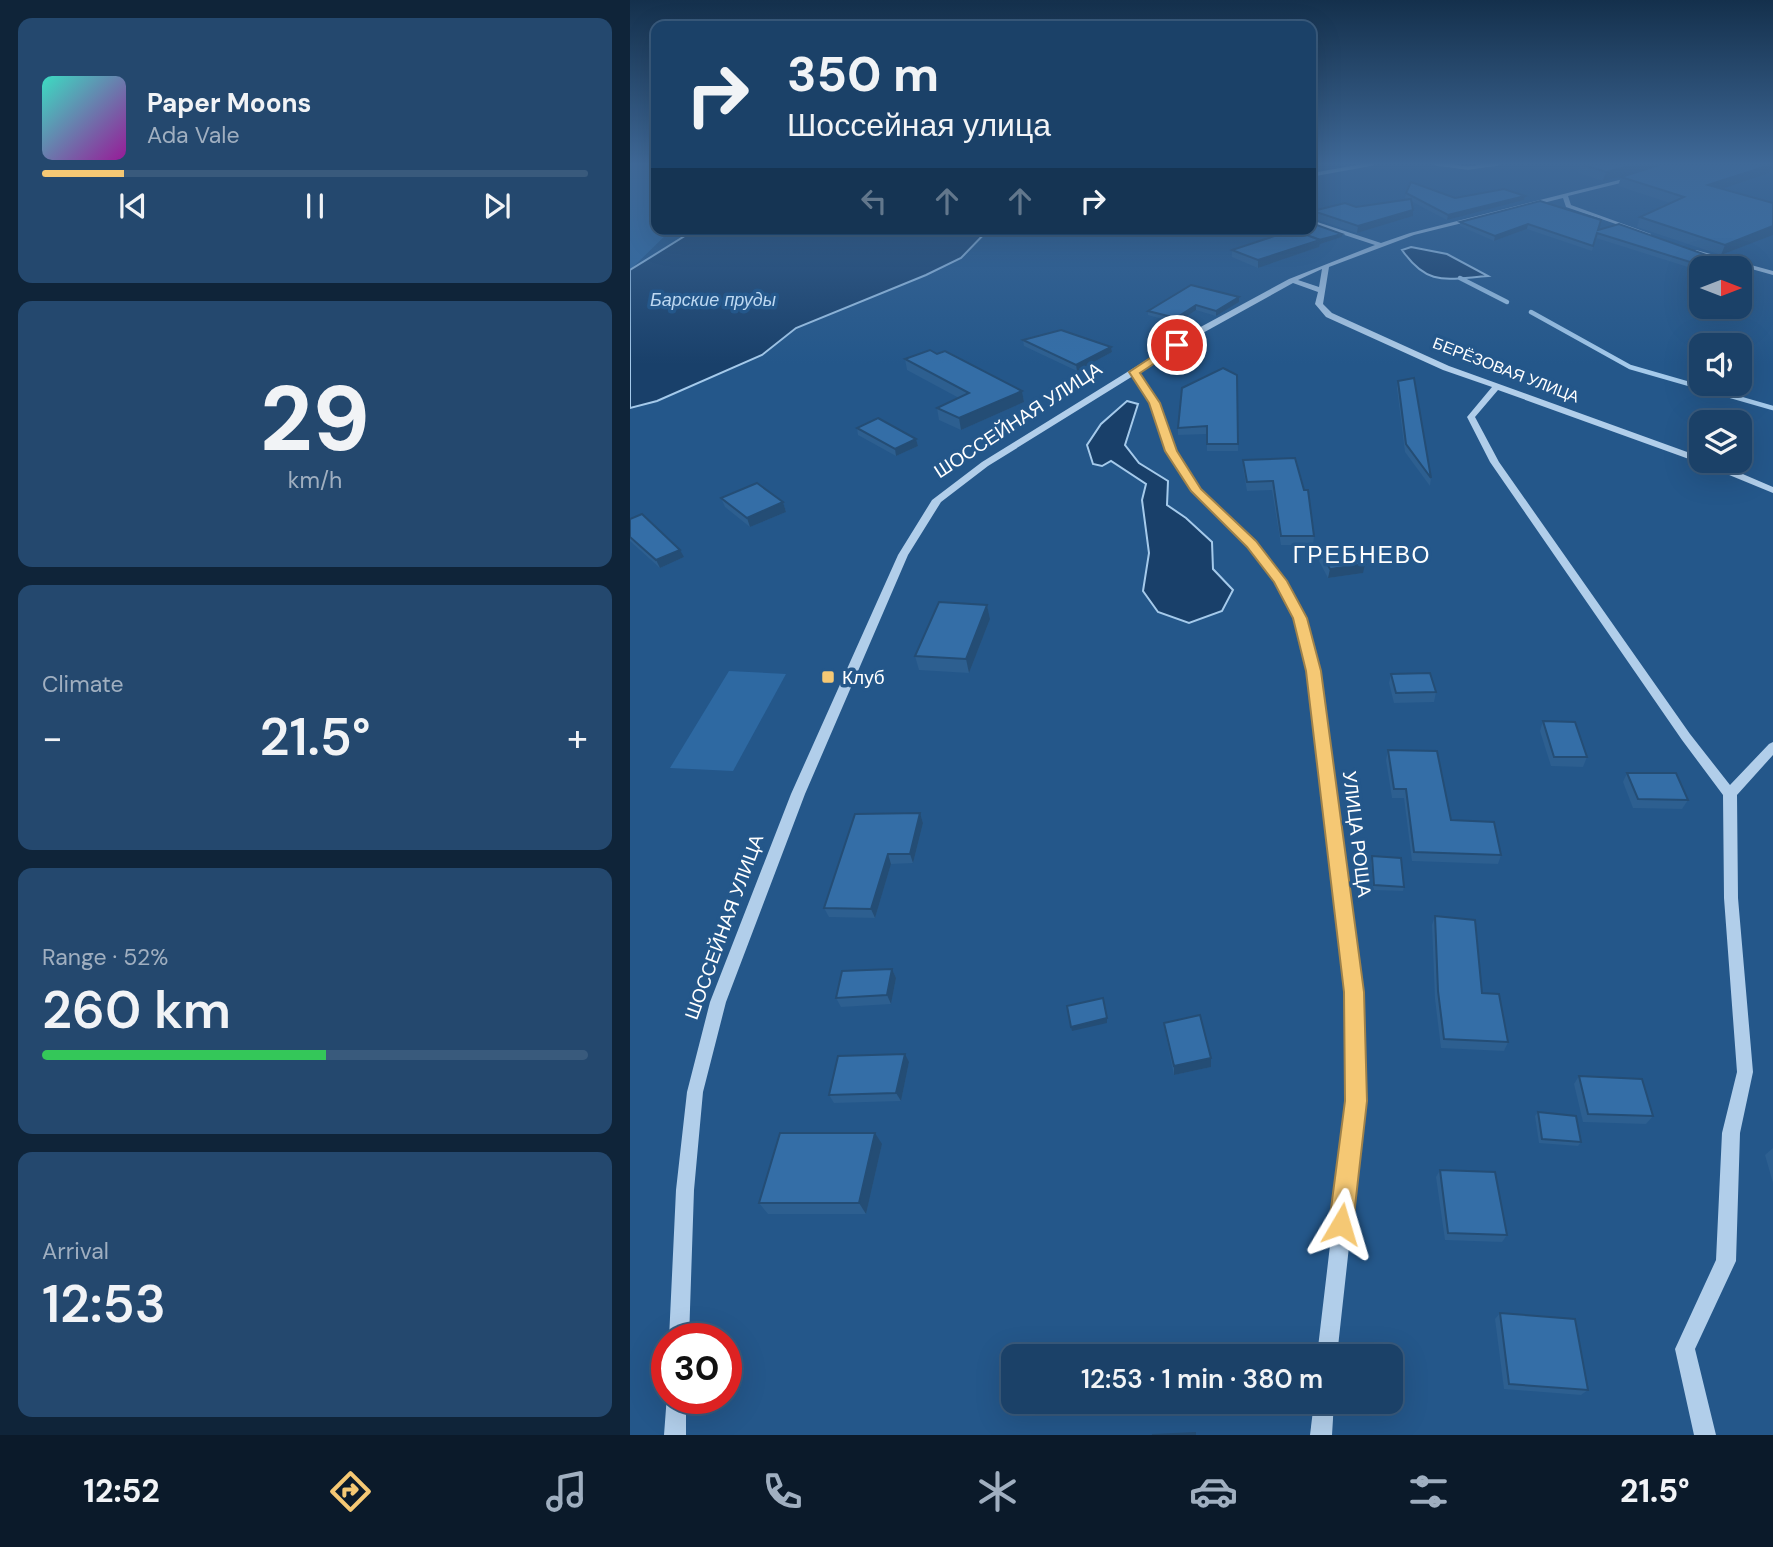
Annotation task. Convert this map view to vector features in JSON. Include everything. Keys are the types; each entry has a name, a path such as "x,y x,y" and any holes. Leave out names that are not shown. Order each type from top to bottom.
{"street":[{"path":"1338,231 1380,245"},
{"name":"ШОССЕЙНАЯ УЛИЦА","path":"680,1323 685,1190 695,1091 718,1002 798,794 903,555 937,499 985,464 1198,331 1292,280 1326,265 1425,231"},
{"path":"1637,231 1657,238"},
{"path":"1688,250 1773,273"},
{"path":"1292,280 1320,290 1326,265"},
{"name":"БЕРЁЗОВАЯ УЛИЦА","path":"1320,290 1319,303 1329,315 1446,368 1689,455"},
{"name":"УЛИЦА РОЩА","path":"1135,372 1154,403 1171,451 1197,491 1251,544 1280,581 1300,618 1314,671 1354,992 1356,1101 1328,1344"},
{"path":"1497,386 1471,417 1495,462 1678,726 1730,794 1731,898 1745,1072 1731,1133 1726,1261 1685,1349 1705,1435"},
{"name":"БЕРЁЗОВАЯ УЛИЦА","path":"1733,473 1773,490"},
{"path":"1730,794 1773,747"},
{"path":"675,1435 676,1414"},
{"path":"1321,1435 1323,1414"}],"shaded area":[{"path":"630,231 651,231 651,235 666,235 630,270"},
{"path":"729,671 786,674 733,771 670,768"}],"water":[{"name":"Барские пруды","path":"686,235 983,235 961,258 796,328 762,355 657,401 630,408 630,270"},
{"path":"1411,247 1447,254 1488,276 1449,279 1430,275 1411,262 1402,250"},
{"path":"1127,401 1138,404 1125,445 1139,463 1168,481 1167,505 1212,542 1213,569 1233,590 1222,611 1189,623 1158,612 1143,591 1149,553 1142,500 1146,484 1111,461 1102,466 1093,464 1087,445 1101,424"}],"building":[{"path":"1316,231 1342,234 1320,240 1306,235 1316,235"},
{"path":"1482,231 1509,231 1495,236"},
{"path":"1549,231 1639,231 1709,256 1689,256 1689,262 1597,233 1593,246"},
{"path":"1682,231 1760,231 1725,245"},
{"path":"1278,235 1306,235 1320,240 1258,260 1232,250"},
{"path":"1191,285 1239,297 1216,311 1196,305 1176,318 1148,311"},
{"path":"1061,330 1111,347 1076,365 1023,340"},
{"path":"930,350 937,354 945,351 1022,391 959,418 937,408 969,393 905,359"},
{"path":"1223,368 1237,375 1238,444 1207,444 1207,426 1178,428 1182,388"},
{"path":"1414,378 1431,478 1406,444 1398,381"},
{"path":"878,418 916,439 895,449 857,428"},
{"path":"1295,458 1304,490 1308,490 1314,536 1281,536 1273,481 1247,482 1243,460"},
{"path":"757,483 783,502 747,518 721,498"},
{"path":"642,514 680,550 656,560 630,537 630,519"},
{"path":"1354,546 1365,564 1330,569 1320,551"},
{"path":"939,602 987,605 966,659 915,656"},
{"path":"1430,673 1436,692 1396,693 1391,674"},
{"path":"1543,721 1575,722 1587,757 1554,757"},
{"path":"1388,750 1437,751 1451,820 1494,822 1501,855 1414,852 1406,789 1394,789"},
{"path":"1627,773 1676,773 1688,800 1638,799"},
{"path":"920,813 910,854 888,854 871,909 824,908 855,814"},
{"path":"1372,856 1401,858 1404,887 1374,885"},
{"path":"1435,916 1475,920 1482,993 1499,994 1508,1042 1444,1039 1438,991"},
{"path":"892,969 887,995 836,998 842,971"},
{"path":"1103,998 1107,1018 1071,1027 1067,1006"},
{"path":"1200,1015 1211,1058 1174,1066 1164,1023"},
{"path":"905,1054 896,1093 829,1095 838,1056"},
{"path":"1579,1076 1642,1079 1653,1116 1588,1114"},
{"path":"1538,1112 1576,1116 1581,1142 1542,1139"},
{"path":"780,1133 875,1133 859,1203 759,1203"},
{"path":"1440,1170 1495,1172 1507,1235 1448,1233"},
{"path":"1500,1313 1575,1319 1588,1390 1509,1384"},
{"path":"1195,1433 1195,1435 1152,1435"}],"waterway":[{"path":"1460,278 1507,302"},
{"path":"1531,312 1630,367 1773,408"}],"place":[{"name":"Клуб","path":"828,677"}],"district":[{"name":"ГРЕБНЕВО","path":"1362,555"}],"route":[{"path":"1177,345 1135,372 1154,403 1171,451 1197,491 1251,544 1280,581 1300,618 1314,671 1354,992 1356,1101 1341,1224"}]}
